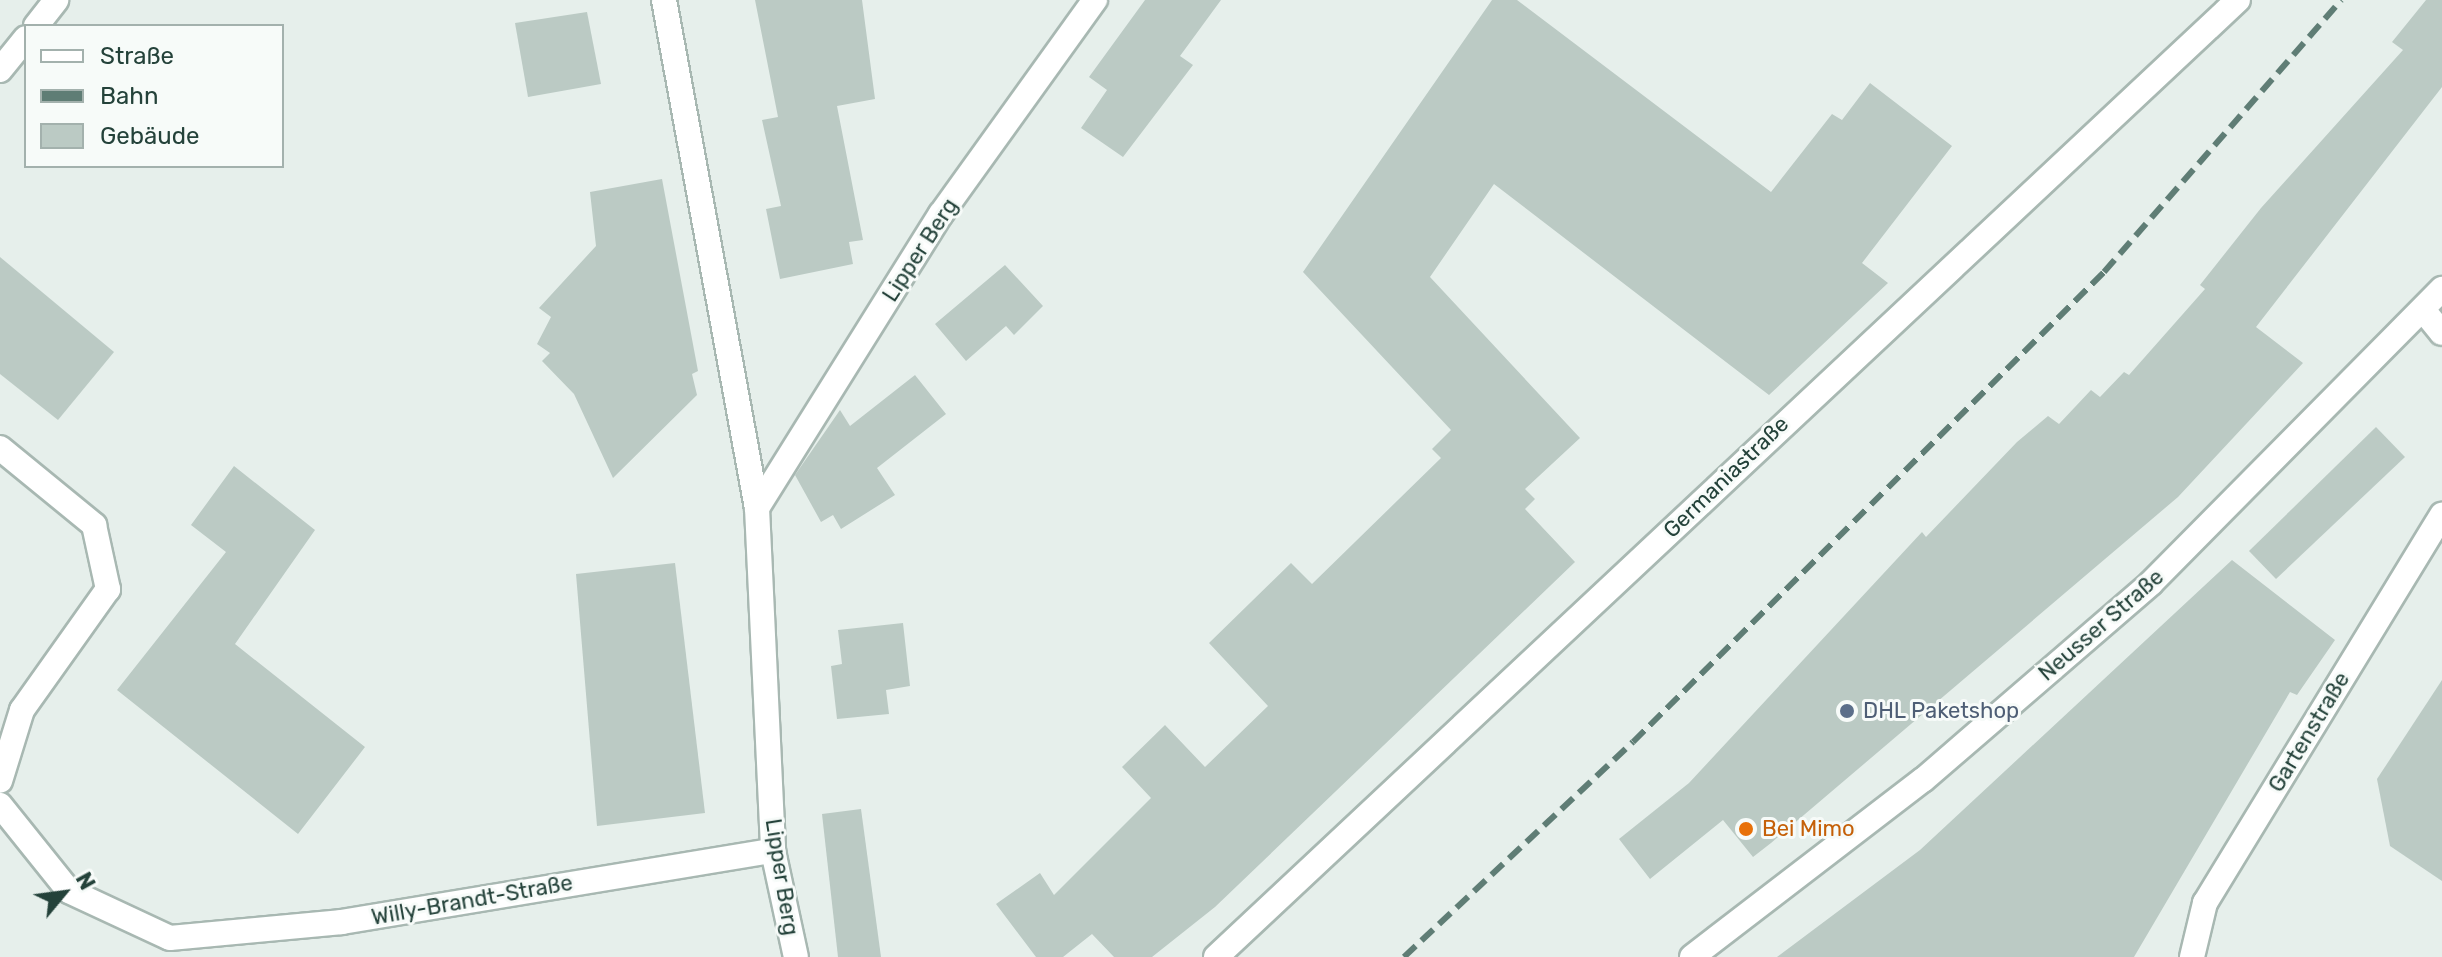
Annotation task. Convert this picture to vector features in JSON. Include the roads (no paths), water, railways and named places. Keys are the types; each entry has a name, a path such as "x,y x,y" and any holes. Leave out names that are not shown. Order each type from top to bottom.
{"street":[{"path":"38,24 56,0"},
{"name":"Lipper Berg","path":"664,0 757,508 773,851 796,957"},
{"name":"Lipper Berg","path":"757,508 941,214 1095,0"},
{"name":"Germaniastraße","path":"1216,957 2238,0"},
{"path":"0,70 24,40"},
{"name":"Neusser Straße","path":"1692,957 1923,780 2151,583 2424,311 2442,289"},
{"path":"2424,311 2442,333"},
{"path":"0,448 94,525 108,589 22,710 0,781"},
{"name":"Gartenstraße","path":"2192,957 2205,903 2442,515"},
{"name":"Willy-Brandt-Straße","path":"0,805 69,891 171,948 773,851"}],"railway":[{"path":"1404,957 1633,742 2104,272 2341,0"}],"place":[{"name":"DHL Paketshop","path":"1847,711"},
{"name":"Bei Mimo","path":"1746,829"}]}
